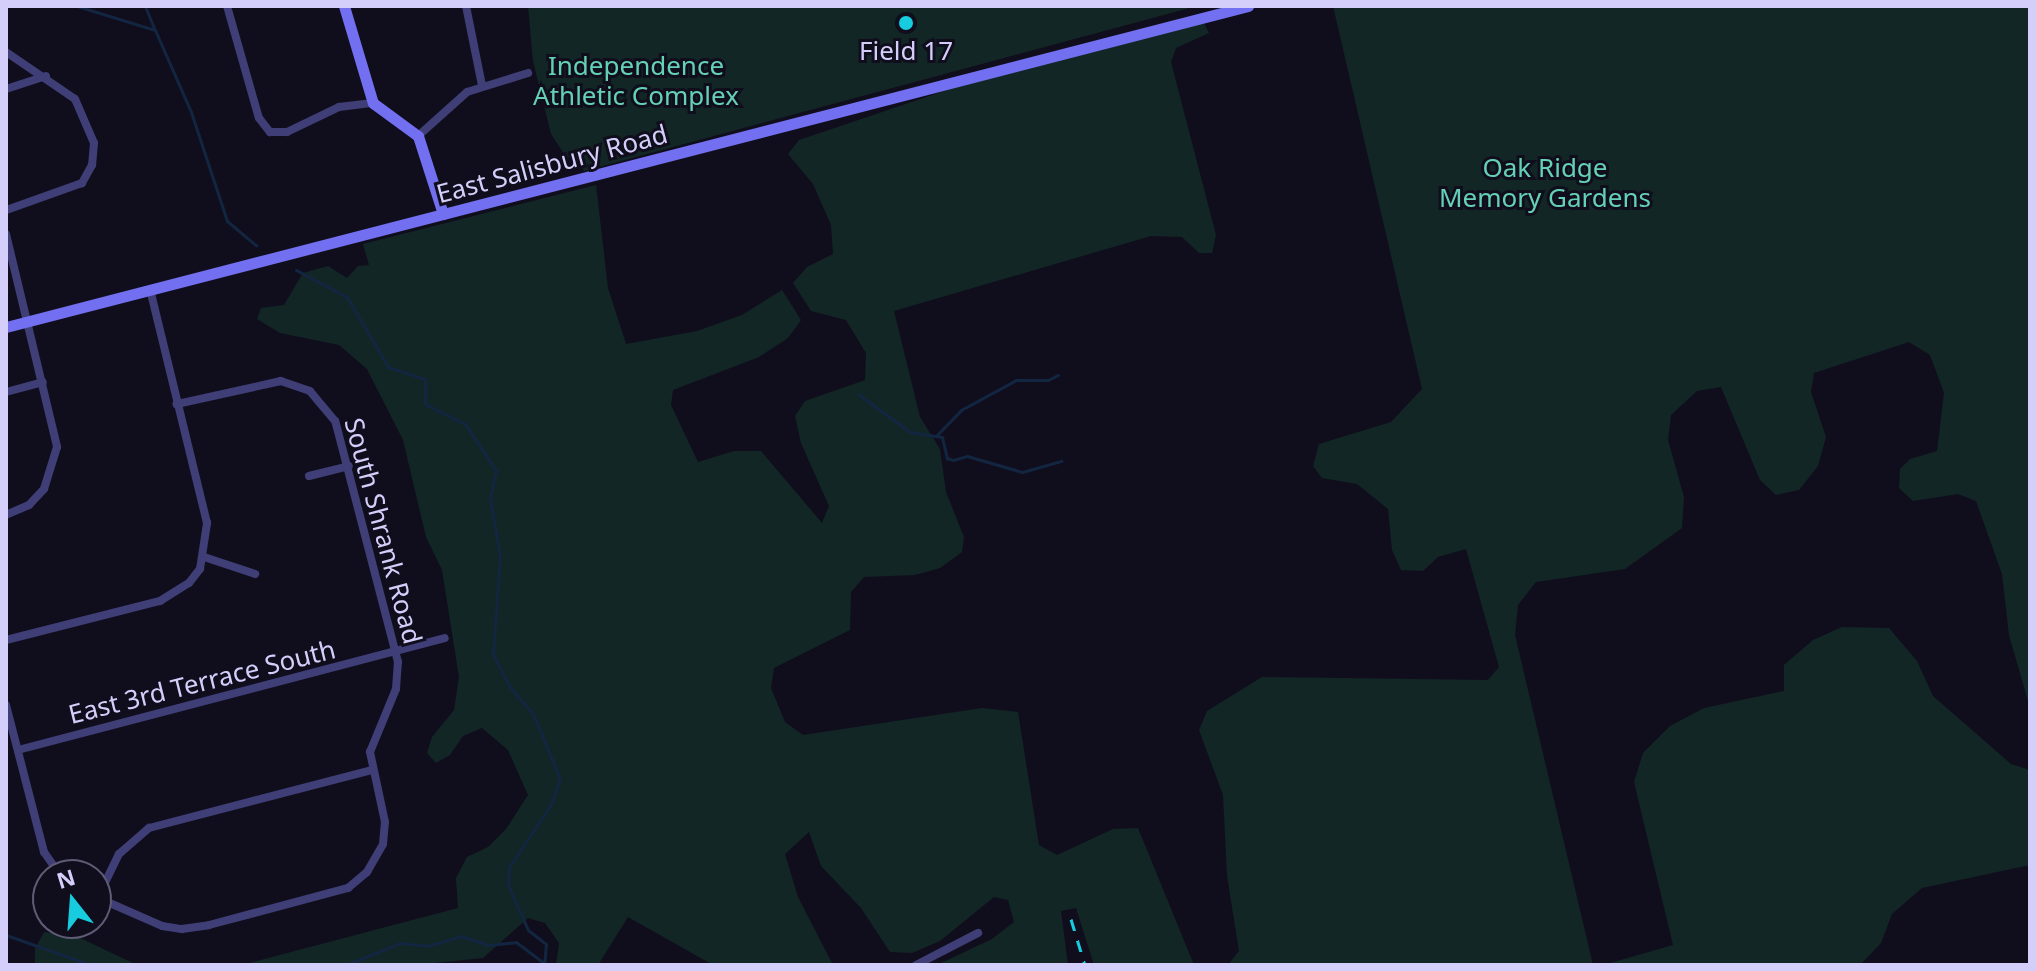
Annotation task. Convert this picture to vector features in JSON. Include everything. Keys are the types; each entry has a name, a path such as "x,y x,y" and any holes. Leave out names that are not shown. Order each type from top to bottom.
{"street":[{"path":"227,6 259,118 270,132 287,132 339,107 373,103"},
{"path":"344,6 373,103 418,136 443,214"},
{"path":"466,6 482,85"},
{"name":"East Salisbury Road","path":"6,327 1248,6"},
{"path":"6,52 46,76 86,116 94,143 92,165 82,183 6,210"},
{"path":"418,136 467,92 528,73"},
{"path":"6,89 46,76"},
{"path":"6,234 56,436 54,464 36,499 6,515"},
{"path":"6,640 160,601 189,583 204,557 207,523 150,290"},
{"name":"South Shrank Road","path":"112,903 176,928 336,892 369,869 383,844 385,822 372,770 373,735 398,679 396,652 349,466 330,411 310,391 268,381 177,404"},
{"path":"6,392 43,382"},
{"path":"309,476 349,466"},
{"path":"204,557 255,574"},
{"name":"East 3rd Terrace South","path":"18,750 445,638"},
{"path":"6,705 44,852 49,859"},
{"path":"112,868 119,854 149,828 372,770"},
{"path":"916,965 978,933"}],"green space":[{"name":"Independence Athletic Complex","path":"528,6 1197,6 584,171 581,162 566,157 551,134 533,61"},
{"name":"Oak Ridge Memory Gardens","path":"1333,6 2030,6 2030,708 2009,635 2002,574 1976,501 1958,494 1913,501 1899,488 1900,469 1910,459 1937,451 1944,393 1930,355 1909,342 1814,373 1811,392 1826,437 1818,466 1799,490 1776,495 1760,480 1721,387 1697,391 1671,415 1668,440 1684,497 1682,528 1625,569 1536,582 1518,605 1515,635 1593,965 1228,965 1239,951 1227,876 1223,795 1199,730 1207,711 1262,677 1488,680 1499,667 1466,549 1438,557 1423,571 1401,570 1392,550 1388,509 1357,484 1322,478 1313,466 1319,444 1391,422 1422,389"},
{"path":"1203,21 1209,33 1176,48 1171,62 1216,235 1212,253 1199,253 1182,237 1151,236 894,311 920,417 940,449 946,492 964,537 962,552 940,568 915,575 864,577 851,592 850,630 774,668 771,688 785,722 803,735 982,708 1018,712 1039,845 1057,855 1113,829 1138,828 1194,965 1094,965 1076,908 1061,911 1068,965 937,965 992,939 1014,922 1008,900 994,897 940,941 912,953 890,952 861,908 821,866 809,832 785,854 798,897 833,965 713,965 628,917 598,965 556,965 559,943 545,923 528,918 483,958 416,965 242,965 458,908 456,878 467,857 488,847 506,829 528,795 508,750 482,728 463,736 450,755 436,763 427,753 432,737 454,710 459,677 442,570 426,537 403,440 367,369 339,345 280,333 257,319 261,308 284,305 303,273 328,266 347,278 358,266 369,265 363,244 596,185 608,288 626,344 697,331 742,315 782,290 801,320 788,338 759,357 673,390 671,405 698,462 734,451 761,451 822,523 829,506 801,443 795,416 805,401 865,380 866,353 846,320 811,311 793,283 807,267 833,254 831,225 813,184 788,154 799,140 965,84"},
{"path":"1842,627 1889,628 1917,661 1933,696 2011,764 2030,770 2030,865 1922,888 1892,914 1881,943 1860,965 1603,965 1673,945 1634,782 1643,753 1670,726 1704,708 1784,691 1784,665 1813,640"},
{"path":"40,939 82,939 137,965 35,965 35,949"}],"waterway":[{"path":"77,6 155,30 191,112 227,221 256,245"},
{"path":"145,6 154,28"},
{"path":"296,270 347,297 388,367 425,379 425,404 465,424 496,471 490,498 500,556 493,654 509,686 533,714 560,779 550,806 509,867 508,885 528,930 546,944 544,965"},
{"path":"936,436 961,410 1016,380 1048,380 1058,375"},
{"path":"858,394 910,432 942,437 947,458 953,460 967,456 1022,472 1061,461"},
{"path":"6,935 91,965"},
{"path":"317,965 348,964 400,943 427,946 461,936 489,945 516,942 543,962"}],"railway":[{"path":"1071,919 1085,965"}],"place":[{"name":"Field 17","path":"906,23"}]}
